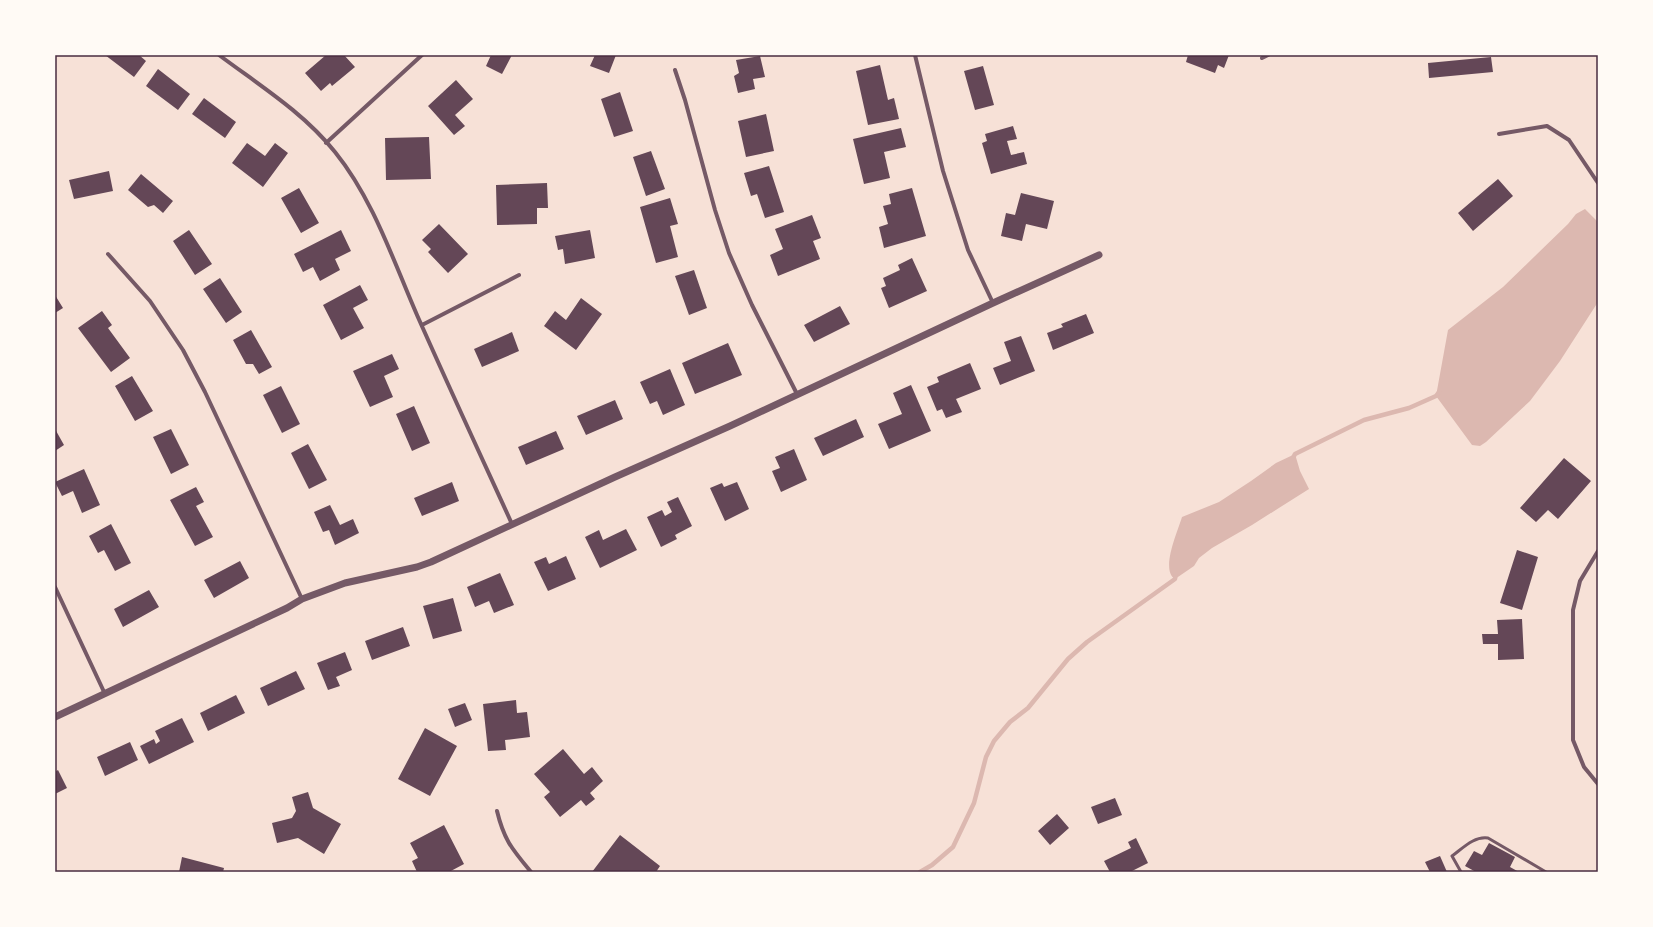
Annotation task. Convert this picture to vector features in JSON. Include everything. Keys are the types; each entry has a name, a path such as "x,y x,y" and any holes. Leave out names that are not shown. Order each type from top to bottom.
{"street":[{"path":"219,55 299,115 326,143 352,174 367,200 422,326 512,524"},
{"path":"326,143 422,55"},
{"path":"915,55 943,171 968,250 993,303"},
{"path":"1262,58 1268,55"},
{"path":"675,70 715,210 729,253 752,305 797,394"},
{"path":"1499,134 1547,126 1569,140 1598,184"},
{"path":"108,254 150,301 183,350 209,400 302,599"},
{"path":"55,717 302,599 345,583 417,567 431,562 993,303 1099,256"},
{"path":"422,326 519,275"},
{"path":"1598,551 1580,581 1572,610 1573,740 1577,754 1584,767 1598,784"},
{"path":"55,587 105,694"},
{"path":"497,811 502,830 511,849 531,872"}],"lane":[{"path":"1461,872 1452,856 1476,838 1488,838 1546,872"}],"shaded area":[{"path":"1585,209 1598,222 1598,302 1560,361 1530,401 1486,442 1480,446 1472,445 1436,396 1448,330 1503,287 1568,224 1576,214"},
{"path":"1295,454 1300,471 1309,489 1212,548 1199,558 1194,566 1175,579 1171,574 1169,567 1171,550 1182,517 1219,502 1276,463"}],"building":[{"path":"105,55 139,55 146,61 134,77"},
{"path":"326,55 344,55 355,67 332,86 330,83 321,91 305,73"},
{"path":"491,55 512,55 502,74 486,66"},
{"path":"595,55 616,55 609,73 590,66"},
{"path":"1188,55 1229,55 1224,68 1218,65 1215,73 1186,62"},
{"path":"760,56 765,77 753,79 755,89 738,93 734,76 739,73 736,60"},
{"path":"1491,57 1493,72 1429,78 1428,63"},
{"path":"880,65 888,100 894,98 899,119 868,125 856,71"},
{"path":"983,66 994,105 975,110 964,71"},
{"path":"158,69 190,94 178,110 146,86"},
{"path":"456,80 473,99 455,115 465,126 454,135 428,106"},
{"path":"620,92 633,131 614,137 601,99"},
{"path":"204,98 236,122 225,138 192,114"},
{"path":"766,114 774,151 746,157 738,121"},
{"path":"1013,126 1017,139 1007,141 1011,155 1024,152 1027,164 991,174 982,143 987,141 985,134"},
{"path":"901,128 906,147 884,152 890,178 864,184 853,139"},
{"path":"429,137 431,179 386,180 385,138"},
{"path":"247,143 265,156 275,143 288,153 263,187 232,163"},
{"path":"651,151 665,189 646,196 633,157"},
{"path":"769,166 784,212 765,218 757,194 751,196 744,173"},
{"path":"109,171 113,191 74,199 69,180"},
{"path":"141,174 173,201 163,213 154,205 148,207 128,190"},
{"path":"1498,179 1513,196 1473,231 1458,213"},
{"path":"547,183 548,208 537,208 537,224 497,225 496,185"},
{"path":"299,188 319,223 301,233 281,198"},
{"path":"912,188 926,236 884,248 879,227 888,224 883,206 891,204 889,194"},
{"path":"1021,193 1054,201 1047,229 1026,224 1022,241 1001,236 1006,213 1015,215"},
{"path":"670,198 678,224 670,226 678,257 656,263 640,207"},
{"path":"812,215 821,238 813,241 820,259 778,276 770,255 783,249 775,229"},
{"path":"439,224 468,254 448,273 428,252 431,249 422,240"},
{"path":"189,230 212,264 195,275 173,241"},
{"path":"341,230 351,251 335,259 340,270 320,281 313,267 303,272 294,254"},
{"path":"590,230 595,258 565,264 563,249 558,250 555,236"},
{"path":"912,258 927,291 889,308 881,288 886,286 883,278 900,270 898,265"},
{"path":"694,270 707,308 689,315 675,276"},
{"path":"220,278 242,312 226,323 203,289"},
{"path":"360,285 368,300 353,308 364,328 341,340 323,305"},
{"path":"55,295 63,308 55,313"},
{"path":"581,298 602,314 576,350 544,326 555,311 566,320"},
{"path":"840,306 850,324 814,342 804,325"},
{"path":"102,311 112,325 108,328 130,358 111,372 78,328"},
{"path":"1086,314 1094,333 1053,350 1047,333 1063,327 1061,324"},
{"path":"251,330 272,367 259,374 253,364 246,364 233,340"},
{"path":"512,332 519,351 482,367 474,349"},
{"path":"1021,336 1035,371 1000,385 993,368 1011,361 1004,342"},
{"path":"728,343 742,375 695,394 682,363"},
{"path":"392,354 399,369 384,376 393,397 370,407 353,371"},
{"path":"970,363 981,389 956,399 962,412 946,418 942,409 937,411 927,387 939,382 937,377"},
{"path":"670,369 685,405 663,415 657,401 650,404 640,382"},
{"path":"132,376 153,411 135,421 115,386"},
{"path":"911,385 931,431 889,449 878,424 902,414 893,393"},
{"path":"281,386 300,424 282,433 263,395"},
{"path":"615,400 623,419 586,435 577,416"},
{"path":"414,406 430,443 412,451 396,414"},
{"path":"856,419 864,437 823,456 814,438"},
{"path":"55,429 64,445 55,451"},
{"path":"171,429 189,465 171,474 153,437"},
{"path":"556,431 564,449 526,465 518,447"},
{"path":"308,444 327,480 309,489 291,453"},
{"path":"794,449 807,480 781,492 772,471 780,468 775,457"},
{"path":"1564,458 1591,481 1558,519 1548,510 1536,522 1520,508"},
{"path":"84,469 100,505 82,513 73,491 62,496 55,482"},
{"path":"452,482 459,501 422,516 414,498"},
{"path":"737,482 749,509 725,521 710,488 722,483 724,487"},
{"path":"196,487 204,502 196,506 213,537 195,546 170,500"},
{"path":"678,497 692,526 675,535 677,539 661,547 647,517 662,510 665,516 672,512 667,502"},
{"path":"330,505 340,525 353,519 359,533 335,545 329,530 323,532 314,512"},
{"path":"111,524 131,563 115,571 104,550 98,553 89,536"},
{"path":"626,529 637,550 600,568 585,537 599,530 603,540"},
{"path":"1517,550 1538,557 1522,610 1500,603"},
{"path":"566,556 576,579 548,591 534,562 546,557 549,564"},
{"path":"240,561 249,578 214,598 204,580"},
{"path":"500,573 514,605 494,613 489,601 475,607 467,587"},
{"path":"149,590 159,607 123,627 114,609"},
{"path":"453,598 462,631 433,639 423,606"},
{"path":"1522,619 1524,659 1498,660 1498,644 1483,644 1482,634 1498,634 1497,620"},
{"path":"403,627 410,646 372,660 365,641"},
{"path":"345,652 352,670 336,677 340,686 328,690 317,663"},
{"path":"296,671 305,689 268,706 260,688"},
{"path":"236,695 245,713 208,731 200,713"},
{"path":"516,700 517,713 527,712 530,737 505,740 506,750 488,751 483,704"},
{"path":"465,703 472,720 455,727 448,709"},
{"path":"182,718 194,742 149,764 140,746 154,739 156,744 160,741 155,731"},
{"path":"425,728 457,746 430,796 398,779"},
{"path":"130,742 138,760 105,776 97,757"},
{"path":"563,749 584,774 592,767 603,781 590,793 595,799 586,806 581,800 560,817 544,797 550,792 534,774"},
{"path":"58,770 67,788 55,794 55,772"},
{"path":"308,792 313,808 341,824 324,854 298,838 277,843 272,823 292,818 296,811 292,797"},
{"path":"1115,798 1122,815 1098,824 1091,807"},
{"path":"1057,814 1069,828 1050,845 1038,831"},
{"path":"444,825 464,864 449,872 417,872 412,861 418,858 410,843"},
{"path":"620,835 660,866 656,872 592,872"},
{"path":"1136,838 1148,863 1130,872 1110,872 1104,861 1131,848 1128,842"},
{"path":"1489,843 1515,857 1510,867 1519,872 1476,872 1465,866 1474,851 1482,855"},
{"path":"1440,856 1447,872 1430,872 1425,862"},
{"path":"182,857 224,868 223,872 179,872"}],"waterway":[{"path":"1293,458 1295,454 1364,420 1409,408 1436,396 1439,392"},
{"path":"920,872 932,865 953,847 974,803 986,757 994,741 1010,722 1028,708 1068,659 1087,642 1175,579 1176,573"}]}
